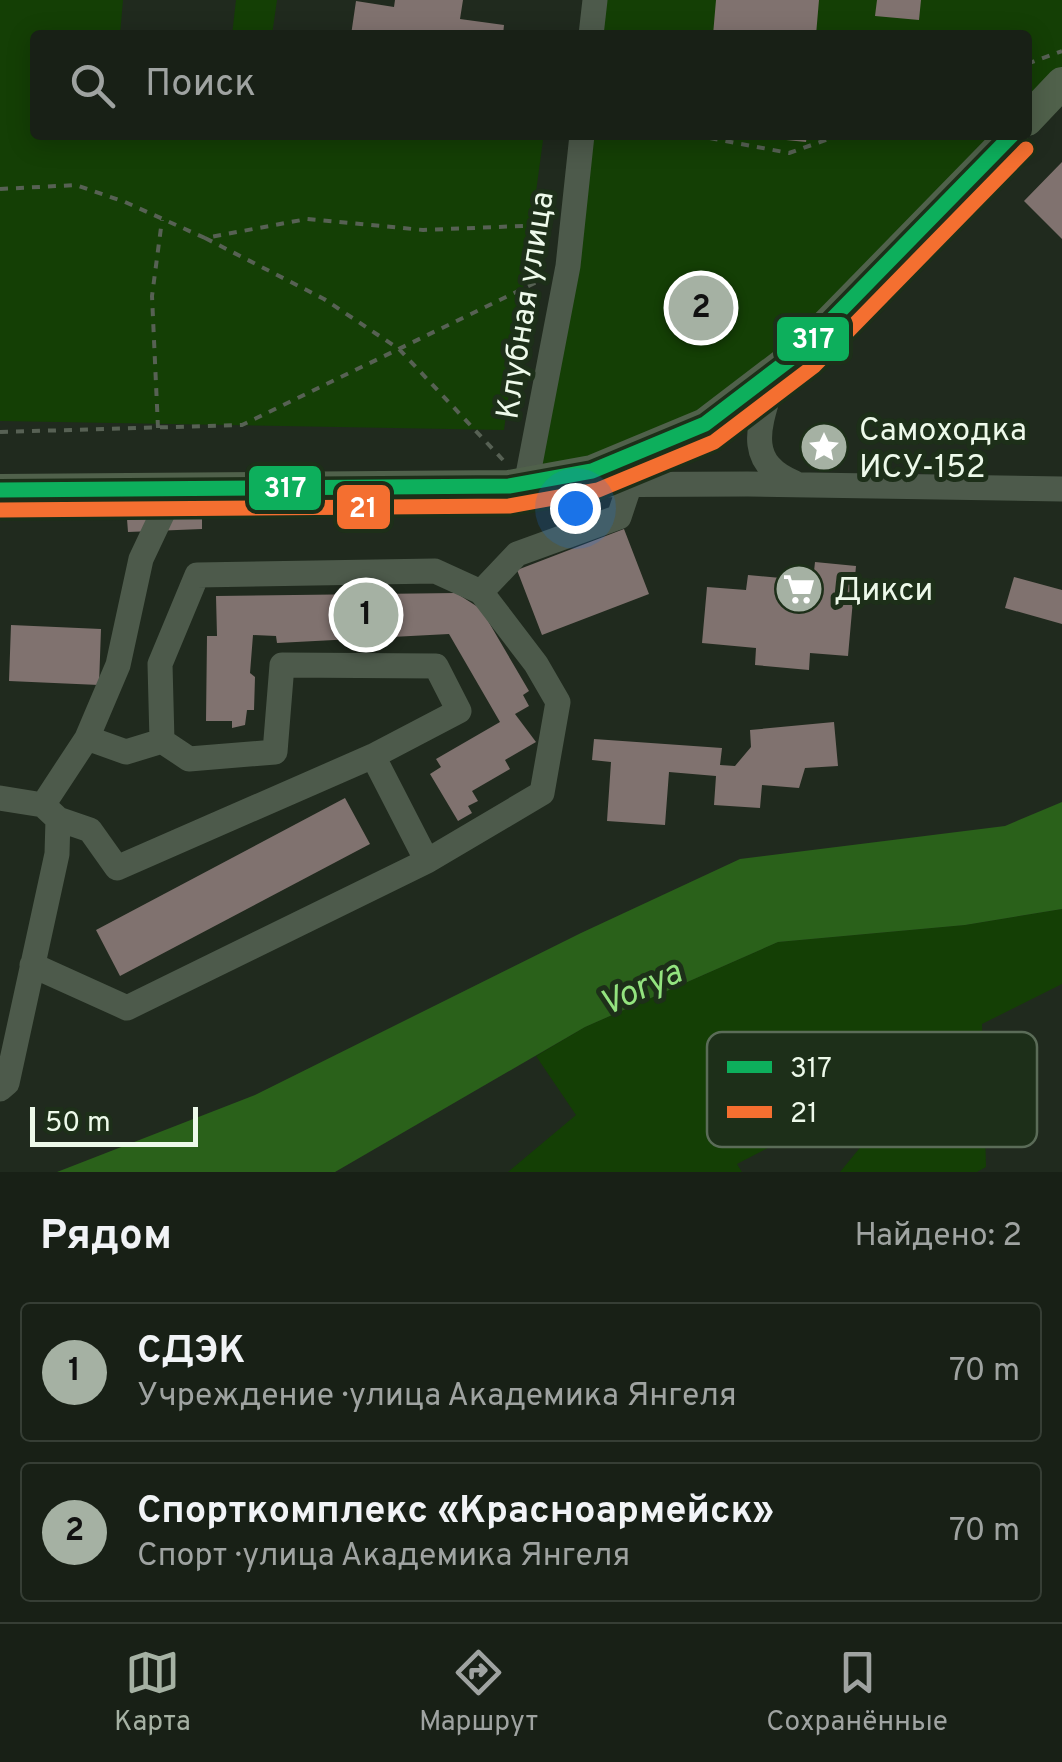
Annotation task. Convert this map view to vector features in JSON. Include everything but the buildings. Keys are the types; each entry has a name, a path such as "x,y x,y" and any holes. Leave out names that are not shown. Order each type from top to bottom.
{"main road":[{"path":"1032,115 1062,84"},
{"path":"0,490 526,485 592,471 705,424 802,350 1007,140"}],"street":[{"path":"592,30 595,0"},
{"name":"Клубная улица","path":"526,485 568,266 581,140"},
{"path":"776,370 758,439 762,460 779,476 800,485"},
{"path":"481,592 517,554 619,517 630,484"},
{"path":"526,485 1062,490"},
{"path":"3,1086 57,854 51,812 118,665 142,558 174,487"},
{"path":"32,965 127,1008 427,861 542,792 558,702 536,664 481,592 434,571 198,575 160,664 162,741"},
{"path":"0,798 51,812 90,830 117,868 373,756 459,711 436,666 282,665 274,752 189,759 162,741"},
{"path":"87,738 126,752 162,741"},
{"path":"373,756 427,861"}],"path":[{"path":"1032,62 1062,51"},
{"path":"719,140 789,154 827,140"},
{"path":"0,189 76,185 206,238 324,299 398,349 526,485"},
{"path":"206,238 307,218 423,230 572,225"},
{"path":"158,428 152,296 162,220"},
{"path":"0,432 242,426 568,266"}],"shaded area":[{"path":"0,0 123,0 120,30 30,30 30,140 543,140 504,430 0,421"},
{"path":"236,0 277,0 273,30 233,30"},
{"path":"595,0 1062,0 1062,82 1032,113 1032,30 592,30"},
{"path":"581,140 1006,140 705,424 526,485"},
{"path":"1062,909 1062,984 982,1024 982,1032 707,1032 707,1147 770,1147 737,1164 742,1172 508,1172 576,1115 536,1056 585,1027 778,942 965,925"},
{"path":"861,1147 985,1147 986,1167 977,1172 840,1172"}],"water":[{"name":"Vorya","path":"1062,802 1062,909 965,925 778,942 585,1027 335,1172 57,1172 255,1095 581,933 740,859 1005,826"}],"transit line":[{"name":"317","path":"0,490 509,486 592,471 705,424 802,350 1007,140"},
{"name":"21","path":"0,510 509,506 598,490 714,442 814,366 1026,149"}],"place":[{"name":"Спорткомплекс «Красноармейск»","path":"701,308"},
{"name":"Самоходка ИСУ-152","path":"824,447"},
{"name":"Дикси","path":"799,589"},
{"name":"СДЭК","path":"366,615"}]}
